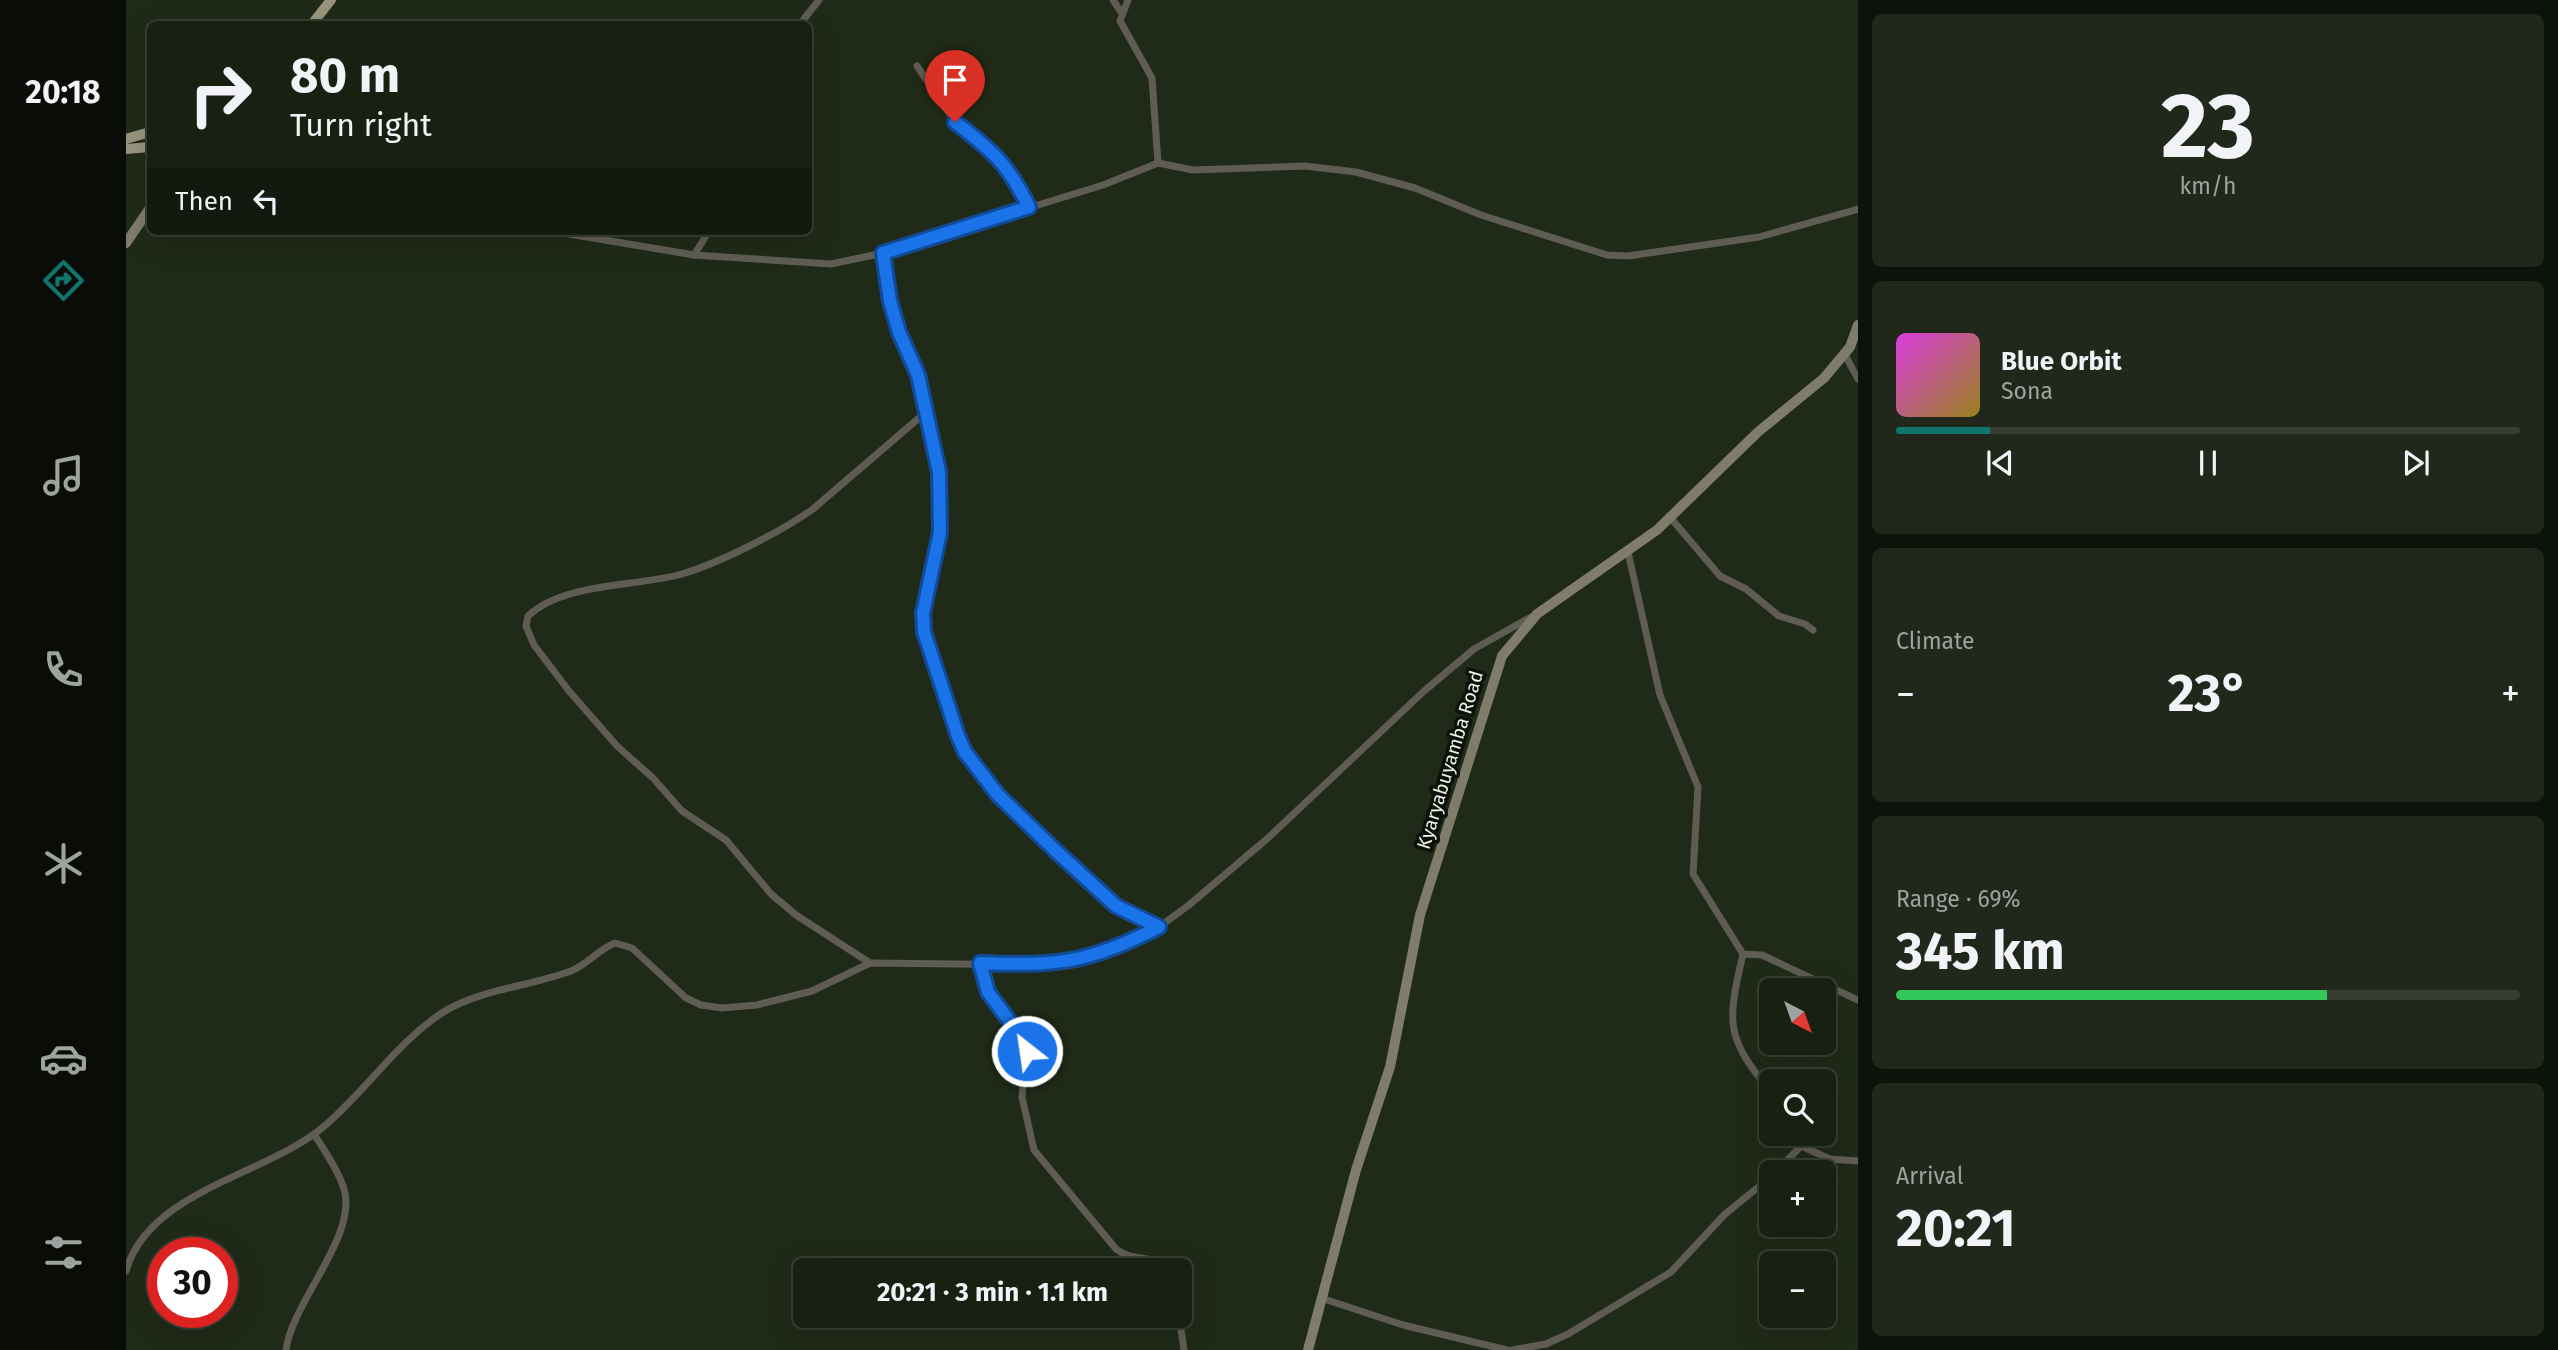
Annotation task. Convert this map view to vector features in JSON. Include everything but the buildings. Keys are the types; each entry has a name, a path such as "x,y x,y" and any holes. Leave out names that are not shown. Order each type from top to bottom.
{"main road":[{"path":"314,21 331,0"},
{"path":"126,139 147,132"},
{"path":"126,149 147,146"}],"street":[{"path":"802,21 819,0"},
{"path":"1113,0 1121,12"},
{"path":"1128,0 1121,12 1120,21 1152,78 1158,163"},
{"path":"917,66 955,122 995,152 1010,170 1029,207"},
{"path":"575,235 694,255 767,262 831,264 883,253 1103,185 1158,163 1193,170 1292,165 1356,172 1415,188 1481,215 1617,256 1759,237 1858,209"},
{"path":"126,243 147,212"},
{"path":"694,255 706,235"},
{"path":"883,253 890,301 899,332 918,375 939,472 940,532 923,613 924,632 965,752 998,795 1116,906 1159,927"},
{"name":"Kyaryabuyamba Road","path":"1308,1350 1324,1299 1356,1170 1390,1068 1420,915 1502,656 1537,614 1628,552 1758,432 1824,378 1844,355 1858,325"},
{"path":"1844,355 1858,379"},
{"path":"870,964 796,915 771,894 726,840 682,811 584,709 534,645 526,626 528,615 547,601 685,573 792,523 813,509 926,412"},
{"path":"1669,516 1720,576 1746,589 1779,616 1805,624 1813,630"},
{"path":"1628,552 1660,695 1698,788 1693,874 1743,954 1733,1013 1735,1041 1759,1075"},
{"path":"126,1271 141,1240 166,1215 314,1134 387,1060 448,1010 467,1001 569,971 615,943 632,948 686,998 701,1005 722,1008 757,1005 812,991 870,964 1071,962 1095,956 1159,927 1268,838 1423,692 1474,649 1537,614"},
{"path":"1743,954 1762,955 1858,1000"},
{"path":"980,963 988,992 1026,1044 1022,1097 1034,1150 1115,1249 1141,1258"},
{"path":"286,1350 296,1313 334,1249 344,1207 344,1187 314,1134"},
{"path":"1788,1160 1801,1146 1830,1159 1858,1161"},
{"path":"1324,1299 1403,1325 1510,1350 1538,1346 1568,1334 1671,1272 1725,1214 1759,1187"},
{"path":"1181,1328 1184,1350"}],"route":[{"path":"955,122 995,152 1010,170 1029,207 883,253 890,301 899,332 918,375 939,472 940,532 923,613 924,632 958,736 980,774 998,795 1116,906 1159,927 1095,956 1071,962 1035,965 980,963 988,992 1026,1044 1027,1051"}]}
